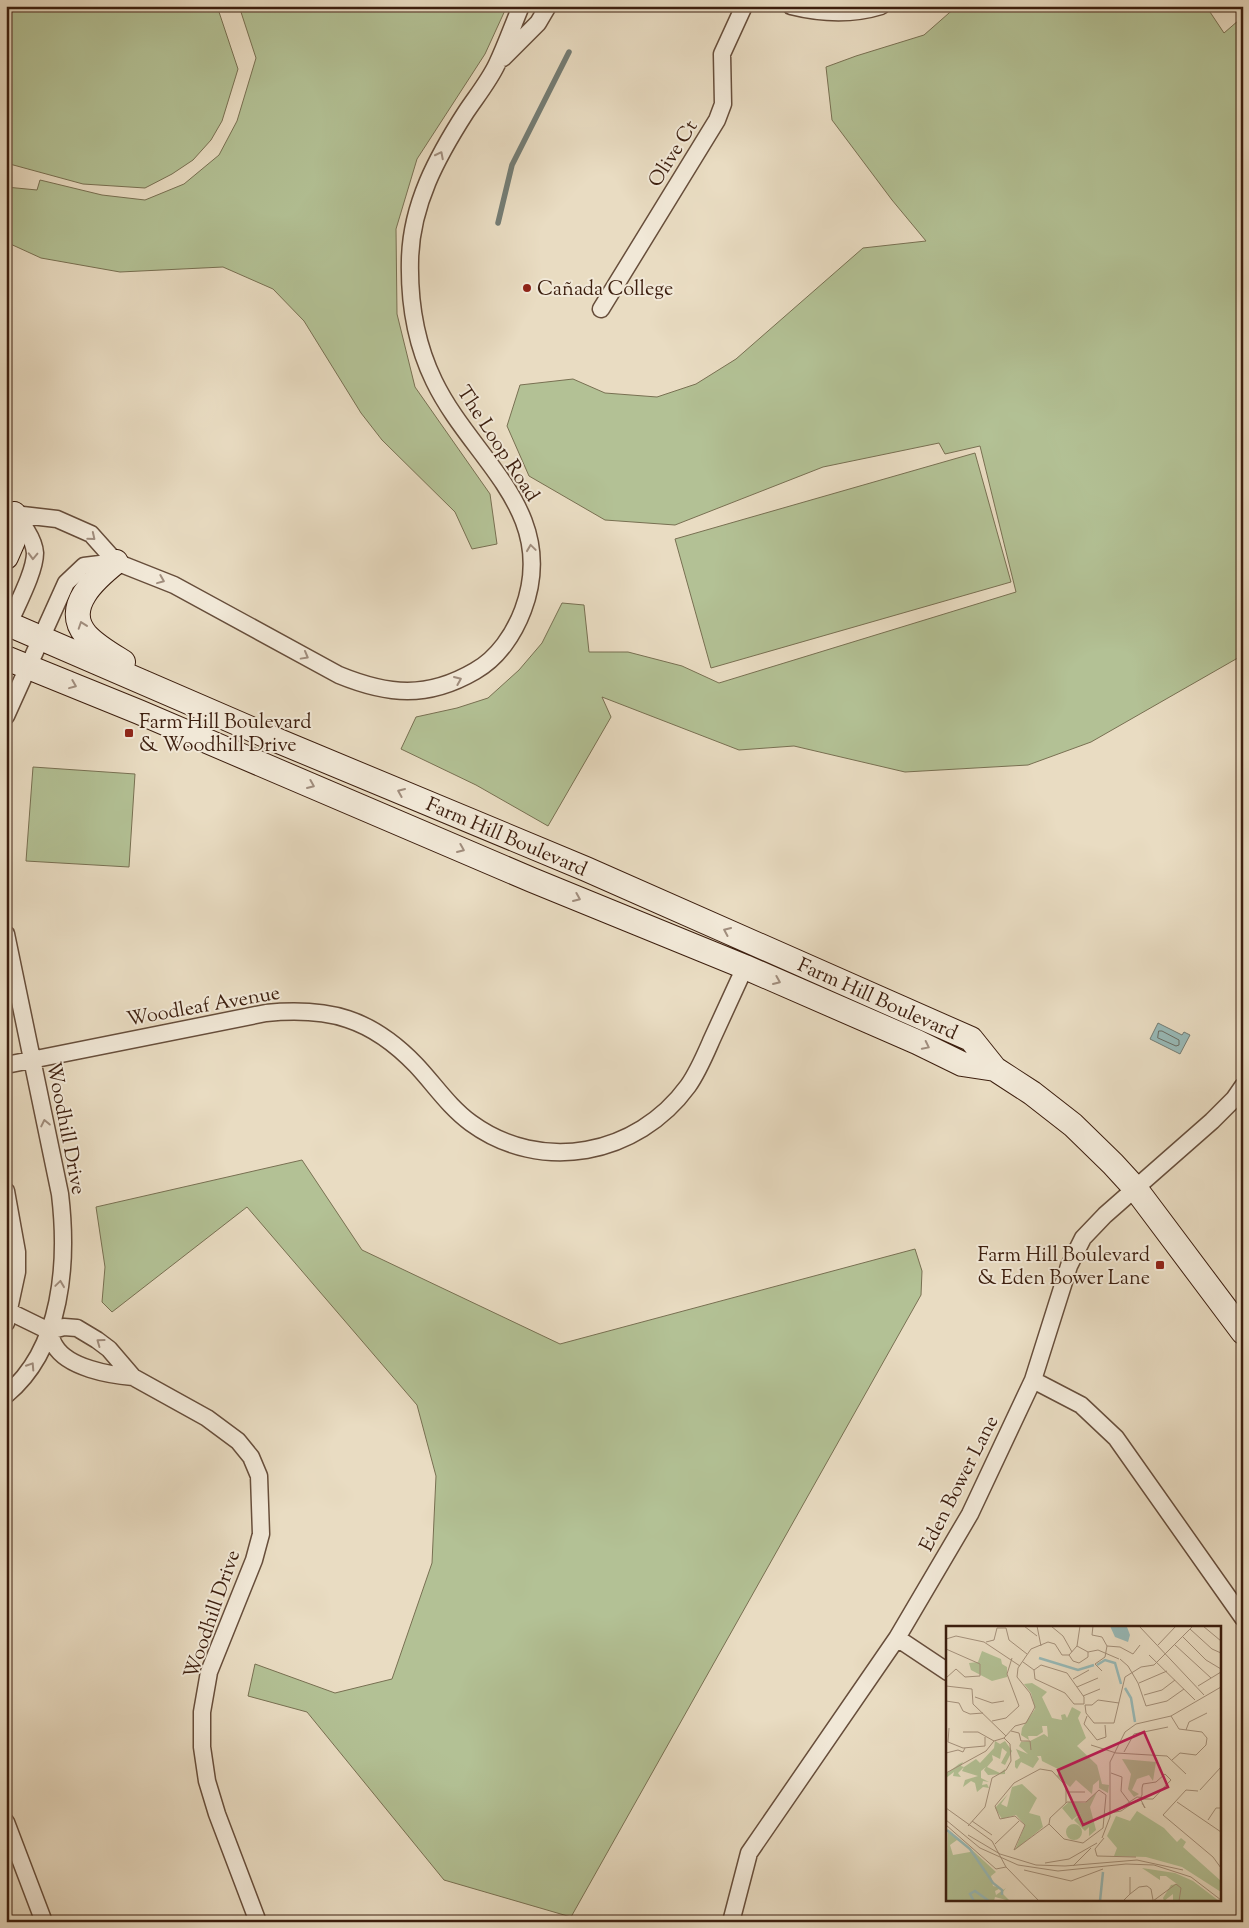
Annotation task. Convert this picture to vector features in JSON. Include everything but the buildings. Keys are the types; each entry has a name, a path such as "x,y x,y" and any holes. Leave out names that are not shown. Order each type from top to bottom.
{"main road":[{"path":"6,557 13,541 10,512"},
{"path":"116,562 94,580 84,594 79,607 79,620 84,633 96,645 174,696"},
{"name":"Farm Hill Boulevard","path":"7,626 586,869 971,1039 995,1069 1032,1093 1073,1125 1092,1142 1135,1188 1243,1332"},
{"name":"Farm Hill Boulevard","path":"17,662 549,887 745,967 917,1042 962,1064 995,1069"}],"street":[{"name":"The Loop Road","path":"116,562 174,585 339,675 363,685 382,690 404,692 434,689 460,679 483,667 502,648 518,622 528,595 533,566 529,536 521,511 506,487 450,410 434,381 422,350 414,317 410,288 410,258 414,228 421,200 432,171 447,142 496,65 521,6"},
{"path":"496,65 538,23 548,6"},
{"name":"Olive Ct","path":"601,309 717,120 722,104 722,54 744,6"},
{"path":"791,6 828,12 851,12 881,6"},
{"path":"10,512 57,519 92,534 116,562"},
{"path":"7,626 32,568 35,553 31,538 10,512"},
{"path":"6,716 17,662 41,639 66,583 84,566 116,562"},
{"name":"Woodhill Drive","path":"6,934 60,1194 64,1228 64,1256 60,1286 49,1331 37,1357 24,1377 6,1395"},
{"name":"Woodleaf Avenue","path":"6,1065 266,1013 296,1010 324,1012 351,1019 375,1031 397,1047 470,1123 493,1136 519,1146 545,1152 579,1152 614,1144 642,1130 668,1110 688,1086 703,1060 745,967"},
{"name":"Eden Bower Lane","path":"731,1922 749,1853 898,1638 970,1514 1033,1380 1070,1266 1083,1238 1105,1215 1212,1121 1234,1099 1243,1086"},
{"path":"6,1191 17,1252 17,1272 7,1315 49,1331"},
{"name":"Woodhill Drive","path":"49,1331 64,1327 77,1328 109,1349 133,1377"},
{"name":"Woodhill Drive","path":"49,1331 55,1346 65,1356 98,1371 133,1377 207,1418 238,1441 251,1457 259,1476 260,1534 254,1560 209,1672 202,1712 202,1747 207,1781 217,1814 258,1922"},
{"path":"1033,1380 1082,1405 1116,1438 1243,1618"},
{"path":"898,1638 946,1671"},
{"path":"6,1822 44,1922"}],"green space":[{"path":"6,6 217,6 238,69 222,121 211,140 193,160 172,174 145,188 83,184 6,163"},
{"path":"239,6 507,6 485,54 417,159 396,229 397,314 415,387 490,494 497,544 472,549 455,512 382,440 361,413 304,321 273,289 223,267 120,272 41,258 6,242 6,187 37,190 40,180 102,195 145,200 184,184 219,155 237,121 256,58"},
{"path":"957,6 1206,6 1224,33 1239,20 1243,19 1243,655 1091,742 1028,765 905,772 794,746 739,750 602,697 611,717 548,826 476,785 401,749 416,717 457,708 488,698 519,670 542,643 562,603 584,605 589,652 628,652 682,666 719,683 1016,592 980,446 945,454 939,443 823,467 675,525 605,520 529,476 507,426 520,385 573,379 605,393 657,397 696,384 736,359 863,248 926,241 892,200 832,120 826,67 924,35"},
{"path":"975,453 1011,582 711,668 675,539"},
{"path":"33,767 135,774 129,867 26,861"},
{"path":"302,1160 362,1250 560,1344 915,1249 922,1271 921,1295 571,1917 444,1880 307,1712 248,1696 255,1664 335,1693 392,1679 432,1563 436,1476 417,1405 247,1207 112,1312 102,1302 105,1267 96,1207"}],"water":[{"path":"1158,1023 1182,1035 1184,1032 1190,1035 1180,1054 1150,1039"}],"waterway":[{"path":"498,223 512,165 569,52"}],"place":[{"name":"Cañada College","path":"527,288"},
{"name":"Farm Hill Boulevard & Woodhill Drive","path":"129,733"},
{"name":"Farm Hill Boulevard & Eden Bower Lane","path":"1160,1265"}]}
